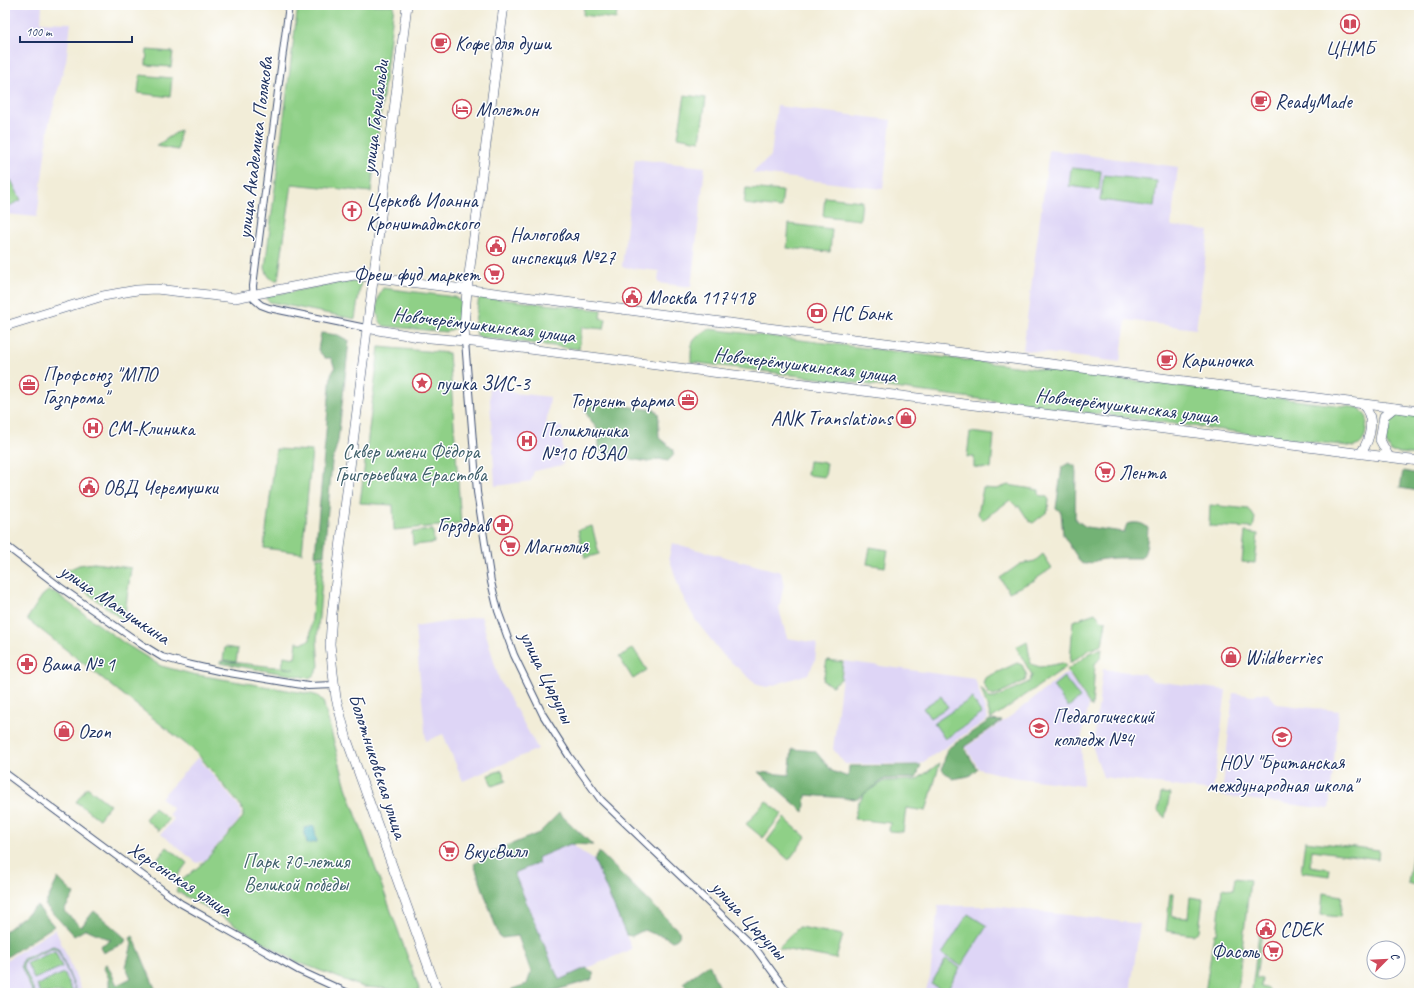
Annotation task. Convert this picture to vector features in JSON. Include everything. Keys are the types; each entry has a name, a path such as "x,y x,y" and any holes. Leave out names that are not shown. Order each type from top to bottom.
{"street":[{"name":"улица Академика Полякова","path":"253,295 289,5"},
{"name":"улица Гарибальди","path":"366,328 407,5"},
{"path":"467,290 504,5"},
{"name":"Новочерёмушкинская улица","path":"5,326 103,296 138,290 156,289 235,298 348,275 1419,411"},
{"name":"улица Цюрупы","path":"467,290 464,327 477,492 491,582 498,611 514,655 543,715 569,756 601,800 747,940 779,979 788,993"},
{"name":"Новочерёмушкинская улица","path":"253,295 254,299 264,307 366,328 419,337 465,341 1419,461"},
{"name":"Болотниковская улица","path":"366,328 332,613 330,644 335,685 342,723 351,753 438,993"},
{"path":"1361,453 1369,438 1371,418 1368,411 1362,404"},
{"path":"1389,457 1380,440 1384,416 1394,408"},
{"name":"улица Матушкина","path":"5,545 60,587 162,657 216,670 308,686 335,685"},
{"name":"Херсонская улица","path":"5,773 180,903 298,970 348,993"}],"shaded area":[{"path":"5,5 42,5 41,22 71,23 66,61 49,123 37,217 5,214"},
{"path":"777,106 891,120 883,189 752,173 771,156"},
{"path":"1049,150 1178,167 1171,226 1209,231 1196,329 1126,320 1120,362 1023,350"},
{"path":"635,159 705,167 691,287 658,283 659,271 622,267"},
{"name":"Поликлиника №10 ЮЗАО","path":"489,383 514,393 550,397 546,425 562,427 563,465 534,471 531,481 495,486"},
{"path":"672,543 781,572 784,583 779,609 787,638 817,643 815,661 808,674 767,687 758,685 724,656 696,621 680,591 669,557"},
{"path":"481,616 499,679 538,749 463,781 443,734 426,741 415,627"},
{"path":"844,661 975,679 988,719 920,764 845,764 833,749"},
{"path":"1103,669 1144,674 1153,681 1226,690 1213,791 1103,777 1093,748"},
{"name":"Педагогический колледж №4","path":"1067,672 1089,705 1081,740 1083,786 1011,777 979,769 966,747 1011,716"},
{"name":"НОУ \"Британская международная школа\"","path":"1233,693 1252,696 1258,693 1269,694 1277,704 1339,711 1329,809 1222,796"},
{"path":"198,757 240,808 241,815 239,820 204,861 197,863 161,834 174,819 169,814 173,809 161,798"},
{"path":"570,844 594,860 632,949 559,980 514,873 538,863 537,858"},
{"path":"938,906 994,906 1140,924 1130,993 925,993 930,977"},
{"path":"55,929 83,993 5,993 5,961"}],"green space":[{"path":"298,5 394,5 371,192 292,184 278,280 273,280 269,277 265,268"},
{"path":"584,5 618,5 616,19 583,15"},
{"path":"147,50 173,52 171,67 146,65"},
{"path":"140,75 172,78 170,97 138,93"},
{"path":"685,95 706,98 700,141 678,137"},
{"path":"180,130 178,150 156,146"},
{"path":"1071,168 1101,171 1099,190 1069,186"},
{"path":"1104,175 1157,181 1154,207 1100,200"},
{"path":"11,180 21,200 7,207 5,202 5,183"},
{"path":"746,188 783,191 781,208 744,204"},
{"path":"825,197 862,201 860,220 823,216"},
{"path":"789,224 832,229 830,252 787,248"},
{"path":"349,281 361,281 355,319 270,302 266,299 267,296"},
{"path":"383,288 455,297 461,302 461,321 455,328 446,332 384,326 377,313 379,297"},
{"path":"479,297 601,310 600,318 606,319 604,329 582,327 579,349 478,337 474,328"},
{"path":"710,329 1360,408 1367,418 1366,431 1362,442 1355,447 691,362 691,349 693,341 699,335"},
{"path":"321,333 338,335 349,341 338,441 332,462 324,555 315,556 331,375 335,368 331,358 325,358 318,350"},
{"name":"Сквер имени Фёдора Григорьевича Ерастова","path":"379,347 449,353 461,524 394,530 393,505 360,503"},
{"path":"591,402 655,410 659,416 659,438 674,450 673,456 668,461 659,459 648,462 602,454 597,429 585,410 587,403"},
{"path":"1398,412 1419,415 1419,455 1391,452 1384,438 1388,418"},
{"path":"970,432 994,435 991,469 974,467 974,457 967,457"},
{"path":"276,449 312,451 302,553 264,548"},
{"path":"809,461 827,463 825,477 807,475"},
{"path":"1069,463 1075,466 1076,471 1075,519 1086,527 1124,532 1127,524 1136,523 1143,525 1148,528 1146,548 1141,558 1110,558 1088,564 1081,563 1063,535 1061,512 1056,508 1062,467"},
{"path":"1403,471 1419,474 1419,491 1400,488"},
{"path":"1008,485 1039,490 1039,495 1047,497 1049,500 1048,511 1033,523 1029,521 1019,506 1017,507 1010,500 983,520 978,514 983,488 997,489"},
{"path":"1210,505 1249,509 1255,518 1253,528 1209,526"},
{"path":"592,526 599,554 585,558 578,530"},
{"path":"433,530 434,543 413,545 412,532"},
{"path":"1245,532 1258,534 1255,563 1242,562"},
{"path":"870,547 888,550 885,567 867,564"},
{"path":"1043,554 1052,568 1033,581 1009,592 1000,578 1020,564 1035,561"},
{"path":"324,557 317,640 319,666 315,674 309,678 220,663 220,661 294,669 282,667 284,656 295,658 297,642 303,643 310,640 317,558"},
{"path":"94,563 131,568 124,621 61,573 79,565"},
{"name":"Парк 70-летия Великой победы","path":"48,591 54,592 124,643 161,666 192,674 311,694 318,696 323,701 346,787 420,991 363,987 295,961 176,891 181,881 203,863 243,817 243,811 239,804 196,752 27,619 42,596"},
{"path":"1095,613 1101,620 1106,621 1102,645 1089,650 1070,663 1073,621"},
{"path":"1027,641 1031,664 1040,667 1063,663 1066,667 991,719 981,688 989,698 995,698 1029,682 1032,675 1016,647"},
{"path":"225,647 238,649 236,662 223,660"},
{"path":"633,648 647,670 633,679 619,657"},
{"path":"1102,648 1101,657 1095,664 1092,708 1067,670 1090,653"},
{"path":"827,660 843,662 841,679 832,686 823,681"},
{"path":"1017,663 1022,665 1027,676 1025,681 994,696 989,694 983,683 985,678"},
{"path":"1064,677 1080,698 1068,707 1053,686"},
{"path":"941,696 948,707 930,718 923,708"},
{"path":"972,698 982,714 945,739 934,723"},
{"path":"990,720 1002,721 964,747 977,769 969,776 953,779 942,770 947,749"},
{"path":"792,749 815,751 832,771 848,777 849,766 921,765 916,778 885,779 857,799 806,795 804,812 758,772 789,775"},
{"path":"940,763 926,811 906,808 903,832 889,831 890,823 854,819 858,803 866,792 885,781 916,780"},
{"path":"502,770 506,781 492,786 488,775"},
{"path":"87,787 110,805 99,819 76,802"},
{"path":"1161,793 1170,794 1165,818 1158,811"},
{"path":"766,801 782,814 763,838 746,824"},
{"path":"154,808 169,820 159,831 145,819"},
{"path":"559,813 593,845 570,844 537,858 539,863 514,873 559,980 586,968 593,972 593,977 591,980 546,993 512,993 512,989 527,984 531,972 518,936 502,938 499,936 474,864 492,852 539,833"},
{"path":"784,818 806,837 789,860 767,841"},
{"path":"1305,841 1379,850 1378,859 1312,850 1310,866 1330,869 1329,876 1301,872"},
{"path":"167,847 187,863 176,878 156,861"},
{"path":"1413,850 1419,851 1419,886 1408,883"},
{"path":"599,852 679,931 679,937 677,939 672,941 644,930 632,936 626,935 594,860"},
{"path":"58,878 74,894 64,911 81,927 94,911 123,936 126,940 124,943 103,953 100,946 111,940 86,929 74,936 45,905"},
{"path":"1235,878 1250,880 1237,993 1205,993 1214,934 1217,934 1222,888 1233,890"},
{"path":"1323,893 1342,896 1340,917 1321,915"},
{"path":"1170,894 1174,894 1172,917 1188,918 1190,897 1203,899 1199,931 1193,935 1166,931"},
{"path":"37,906 54,926 5,958 5,931"},
{"path":"968,914 987,926 961,966 942,954"},
{"path":"1260,924 1263,924 1256,978 1262,979 1261,987 1269,989 1269,993 1254,993 1252,990"},
{"path":"799,927 843,935 836,959 778,948"},
{"path":"133,936 157,993 109,993 109,979 103,966 107,964 117,985 131,978 126,967 132,944 130,938"},
{"path":"53,946 58,948 77,993 58,950 53,948 25,960 23,966 35,993 33,993 21,966 23,959"},
{"path":"55,951 62,967 34,979 27,963"},
{"path":"946,959 960,968 946,992 931,984"},
{"path":"709,964 721,993 691,993 683,983"},
{"path":"64,973 73,993 40,993 37,985"}],"water":[{"path":"314,826 317,842 307,844 304,828"}],"place":[{"name":"ЦНМБ","path":"1350,24"},
{"name":"Кофе для души","path":"441,43"},
{"name":"ReadyMade","path":"1261,101"},
{"name":"Молетон","path":"462,109"},
{"name":"Церковь Иоанна Кронштадтского","path":"352,211"},
{"name":"Налоговая инспекция №27","path":"496,246"},
{"name":"Фреш фуд маркет","path":"494,274"},
{"name":"Москва 117418","path":"632,297"},
{"name":"НС Банк","path":"817,313"},
{"name":"Кариночка","path":"1167,360"},
{"name":"пушка ЗИС-3","path":"422,383"},
{"name":"Профсоюз \"МПО Газпрома\"","path":"29,385"},
{"name":"Торрент фарма","path":"688,400"},
{"name":"ANK Translations","path":"906,418"},
{"name":"СМ-Клиника","path":"93,428"},
{"name":"Поликлиника №10 ЮЗАО","path":"527,441"},
{"name":"Лента","path":"1105,472"},
{"name":"ОВД Черемушки","path":"89,487"},
{"name":"Горздрав","path":"503,525"},
{"name":"Магнолия","path":"510,546"},
{"name":"Wildberries","path":"1231,657"},
{"name":"Ваша № 1","path":"27,664"},
{"name":"Педагогический колледж №4","path":"1039,728"},
{"name":"Ozon","path":"64,731"},
{"name":"НОУ \"Британская международная школа\"","path":"1282,737"},
{"name":"ВкусВилл","path":"449,851"},
{"name":"CDEK","path":"1266,929"},
{"name":"Фасоль","path":"1273,951"}]}
